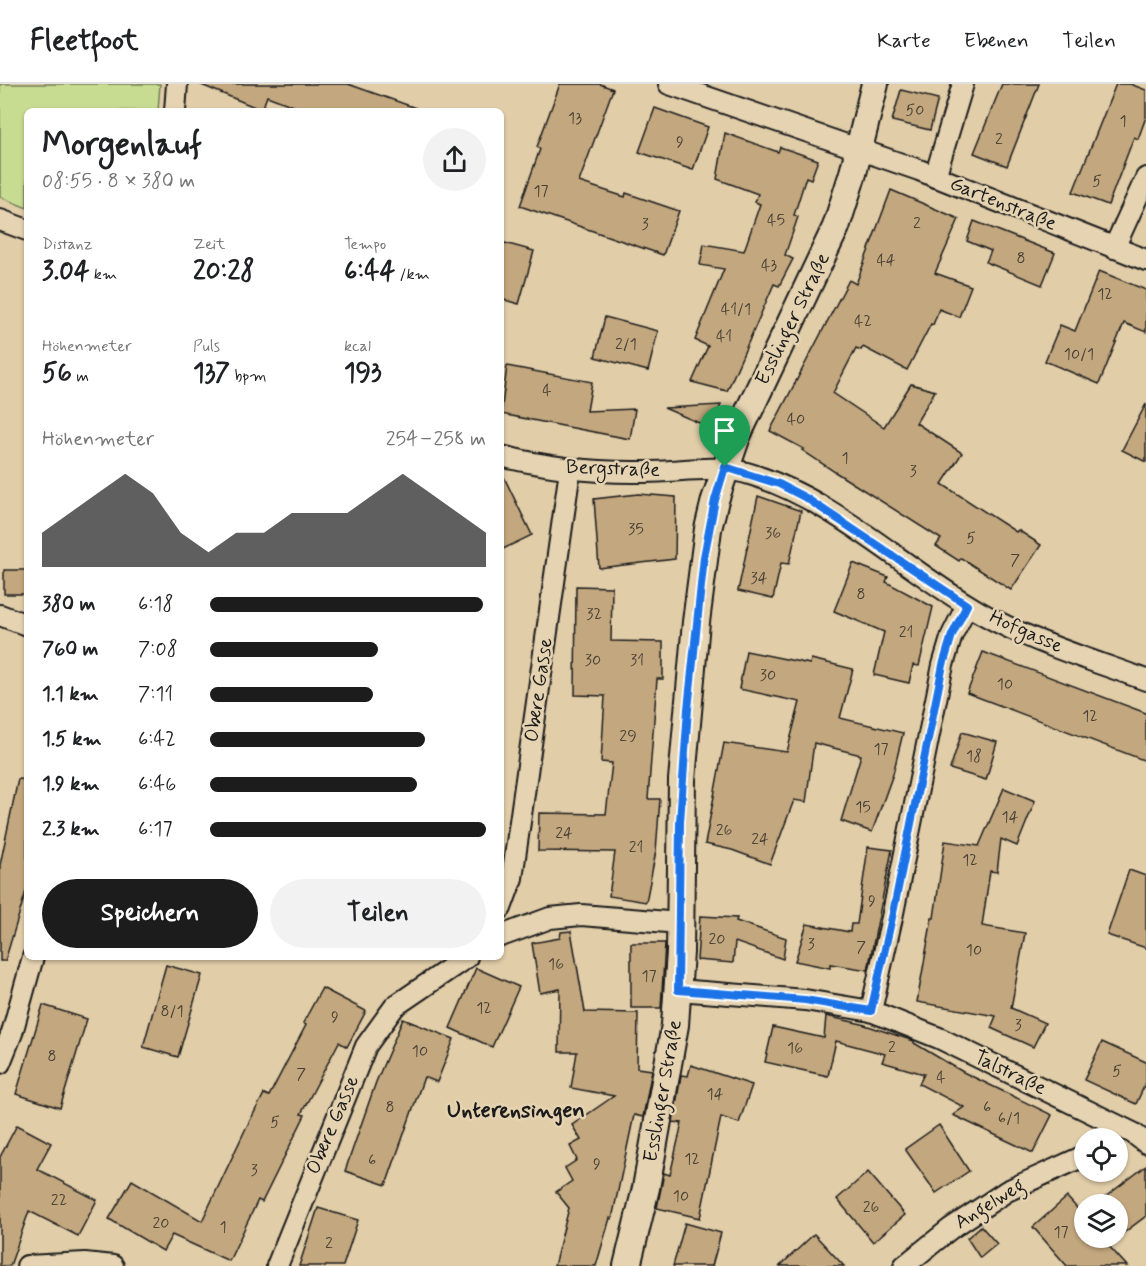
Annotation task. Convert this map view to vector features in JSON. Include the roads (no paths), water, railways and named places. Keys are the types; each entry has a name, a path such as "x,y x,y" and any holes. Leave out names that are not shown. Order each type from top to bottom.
{"street":[{"path":"175,108 177,84"},
{"name":"Gartenstraße","path":"669,84 935,177 1146,260"},
{"name":"Esslinger Straße","path":"627,1266 662,1103 678,990 680,811 697,613 708,529 725,467 750,408 832,236 859,151 875,84"},
{"path":"935,177 963,84"},
{"path":"1114,248 1146,178"},
{"path":"0,220 24,229"},
{"name":"Bergstraße","path":"504,457 570,470 648,472 725,467"},
{"name":"Hofgasse","path":"725,467 762,478 806,498 967,605 1023,633 1146,680"},
{"name":"Obere Gasse","path":"504,900 512,878 570,470"},
{"path":"871,1011 943,665 952,635 967,605"},
{"path":"0,615 24,624"},
{"path":"504,935 550,918 581,915 680,923"},
{"path":"0,1064 6,1029 32,960"},
{"name":"Obere Gasse","path":"277,1266 366,1046 394,1006 463,960"},
{"name":"Talstraße","path":"678,990 805,1000 871,1011 939,1038 1136,1136"},
{"name":"Angelweg","path":"904,1266 950,1229 1007,1191 1074,1161"},
{"path":"27,1266 85,1263 113,1266"}],"district":[{"name":"Unterensingen","path":"516,1111"}]}
